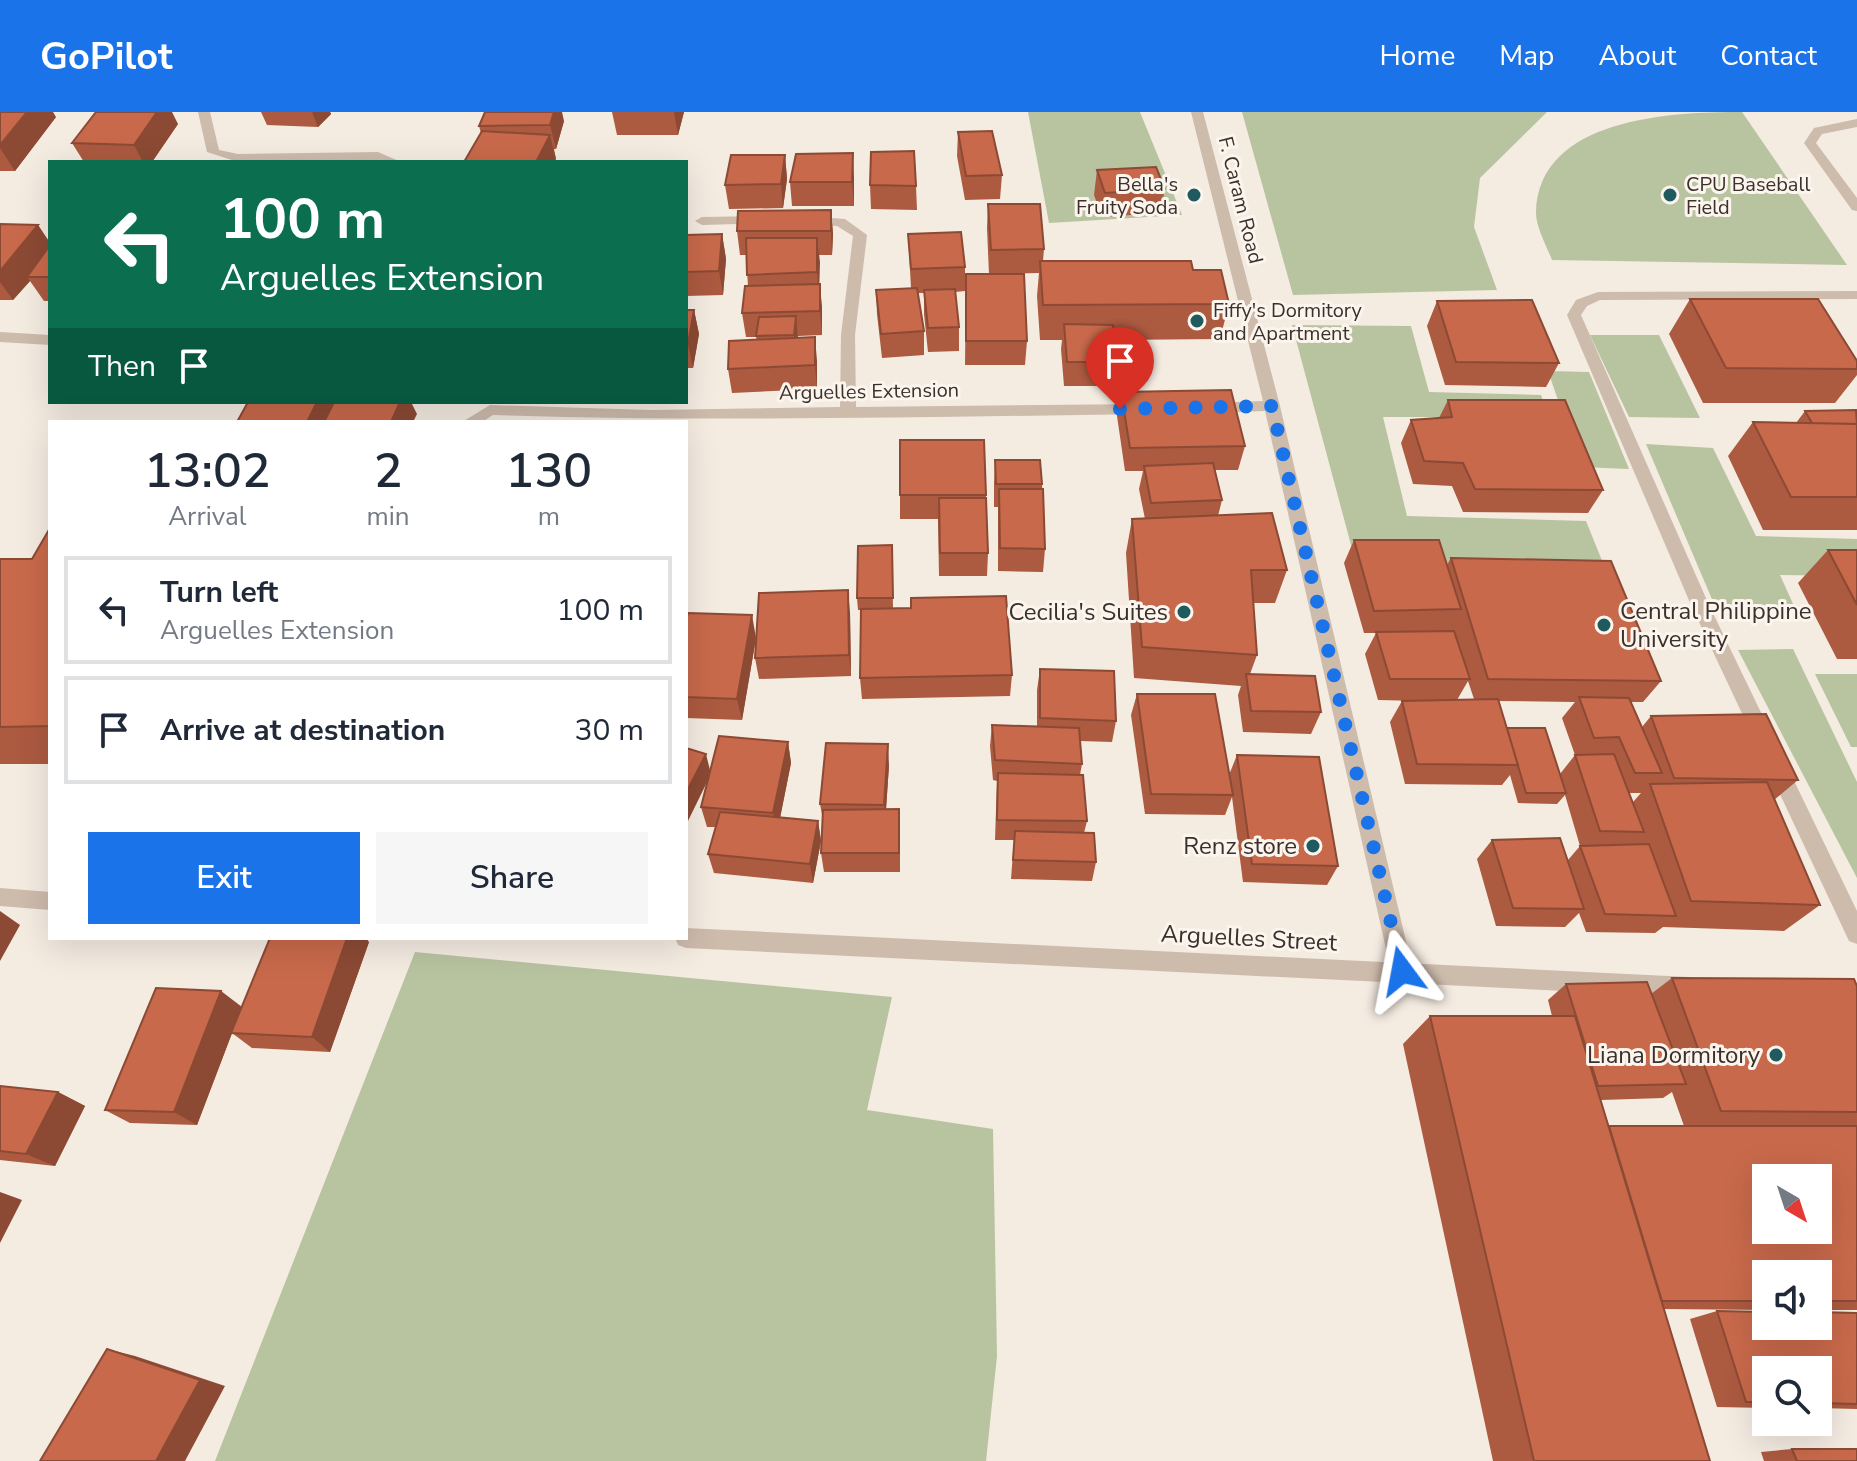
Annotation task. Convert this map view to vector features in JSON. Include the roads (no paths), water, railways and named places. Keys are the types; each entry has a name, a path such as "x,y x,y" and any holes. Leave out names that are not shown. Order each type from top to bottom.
{"street":[{"path":"204,112 213,152 238,158 378,156 389,160"},
{"name":"F. Caram Road","path":"1197,112 1272,406"},
{"path":"1857,123 1818,131 1810,143 1857,207"},
{"path":"702,221 840,222 860,235 848,335 848,414"},
{"path":"1857,295 1598,296 1581,303 1574,315 1700,605 1857,934"},
{"path":"0,337 48,340"},
{"path":"1193,408 1272,406 1402,971"},
{"name":"Arguelles Extension","path":"473,420 490,410 650,415 1162,408"},
{"path":"0,897 48,901"},
{"name":"Arguelles Street","path":"688,938 1716,988"}],"place":[{"name":"Bella's Fruity Soda","path":"1194,195"},
{"name":"CPU Baseball Field","path":"1670,195"},
{"name":"Fiffy's Dormitory and Apartment","path":"1197,321"},
{"name":"Cecilia's Suites","path":"1184,612"},
{"name":"Central Philippine University","path":"1604,625"},
{"name":"Renz store","path":"1313,846"},
{"name":"Liana Dormitory","path":"1776,1055"}]}
